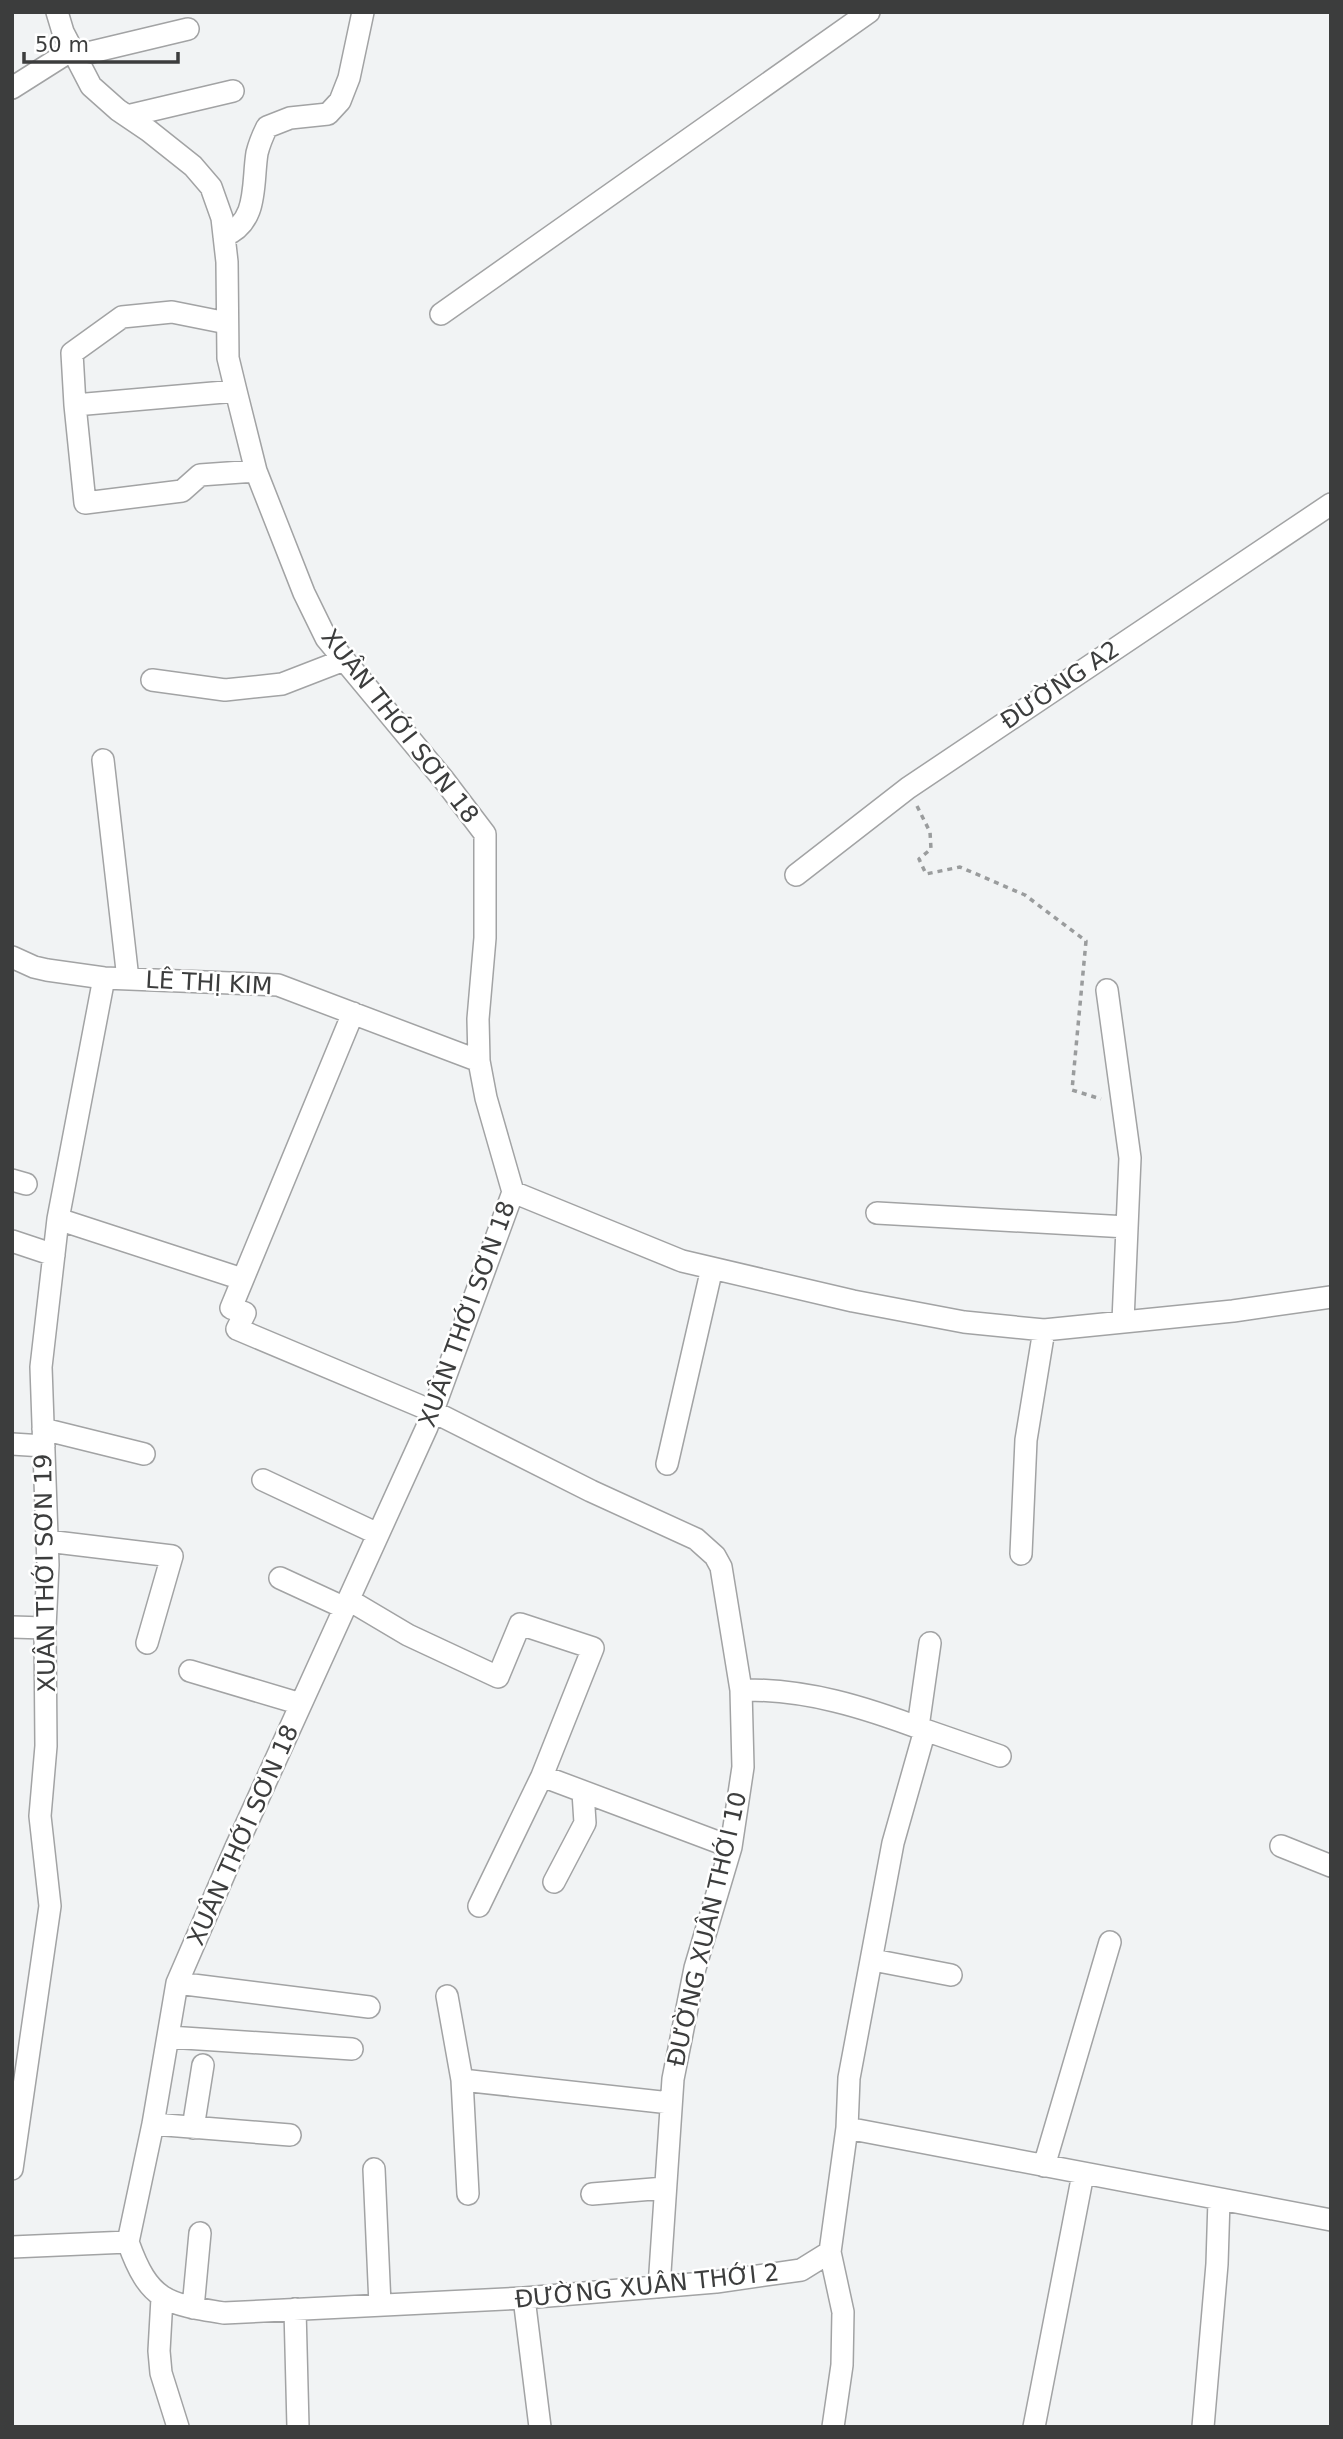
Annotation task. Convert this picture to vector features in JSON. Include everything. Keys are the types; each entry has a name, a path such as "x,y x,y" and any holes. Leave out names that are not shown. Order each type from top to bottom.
{"street":[{"name":"XUÂN THỚI SƠN 18","path":"57,12 63,32 91,86 193,166 211,187 222,218 227,262 228,358 256,471 304,593 326,638 444,780 485,834 485,938 478,1019 480,1062 486,1098 513,1192 432,1410 177,1983 153,2124 128,2242"},
{"path":"224,236 237,230 245,219 253,195 257,153 267,127 290,118 328,114 340,101 349,78 363,12"},
{"path":"441,314 869,12"},
{"path":"12,88 74,53 188,29"},
{"path":"127,116 233,91"},
{"path":"227,323 172,312 122,317 72,353 85,503 181,491 200,475 256,471"},
{"path":"75,405 236,391"},
{"name":"ĐƯỜNG A2","path":"796,876 908,788 1331,504"},
{"path":"152,680 225,691 282,684 344,660"},
{"path":"103,760 128,979"},
{"name":"LÊ THỊ KIM","path":"12,957 47,970 104,978 278,985 480,1062"},
{"name":"XUÂN THỚI SƠN 19","path":"12,2169 50,1906 40,1816 46,1746 47,1541 41,1367 58,1219 104,978"},
{"path":"1107,990 1130,1158 1123,1321"},
{"path":"58,1219 242,1279 352,1013"},
{"path":"513,1192 682,1261 853,1301 952,1320 1044,1330 1233,1311 1331,1297"},
{"path":"877,1213 1127,1227"},
{"path":"12,1241 54,1255"},
{"path":"667,1464 712,1268"},
{"name":"ĐƯỜNG XUÂN THỚI 10","path":"242,1279 231,1308 244,1313 237,1329 432,1410 591,1491 696,1539 716,1556 724,1579 741,1690 743,1768 731,1847 695,1968 670,2103 659,2287"},
{"path":"1021,1554 1026,1440 1044,1330"},
{"path":"12,1444 44,1437 144,1454"},
{"path":"263,1480 378,1534"},
{"path":"47,1541 172,1556 147,1643"},
{"path":"280,1578 347,1604 498,1677 520,1624 593,1648 542,1776 480,1906"},
{"path":"12,1627 45,1628"},
{"path":"833,2427 842,2365 843,2312 830,2252 847,2128 849,2078 893,1843 921,1729 930,1643"},
{"path":"190,1671 301,1704"},
{"path":"741,1690 802,1692 871,1710 1000,1756"},
{"path":"542,1776 731,1847"},
{"path":"554,1882 585,1823 583,1792"},
{"path":"1281,1846 1331,1866"},
{"path":"1044,2166 1110,1942"},
{"path":"873,1960 951,1975"},
{"path":"177,1983 369,2007"},
{"path":"447,1996 462,2080 468,2194"},
{"path":"169,2037 352,2049"},
{"path":"193,2127 202,2065"},
{"path":"462,2080 670,2103"},
{"path":"153,2124 290,2135"},
{"path":"847,2128 1331,2220"},
{"path":"374,2169 380,2305"},
{"path":"1034,2427 1083,2174"},
{"path":"592,2194 665,2188"},
{"path":"1203,2427 1217,2264 1219,2200"},
{"path":"193,2308 200,2233"},
{"path":"12,2247 128,2242 135,2263 162,2298 160,2373 178,2427"},
{"name":"ĐƯỜNG XUÂN THỚI 2","path":"162,2298 193,2308 223,2313 524,2298 659,2287 801,2270 830,2252"},
{"path":"524,2298 540,2427"},
{"path":"295,2309 298,2427"}],"path":[{"path":"908,788 930,832 931,849 919,859 926,874 960,867 1025,895 1086,941 1072,1090 1123,1106"}]}
